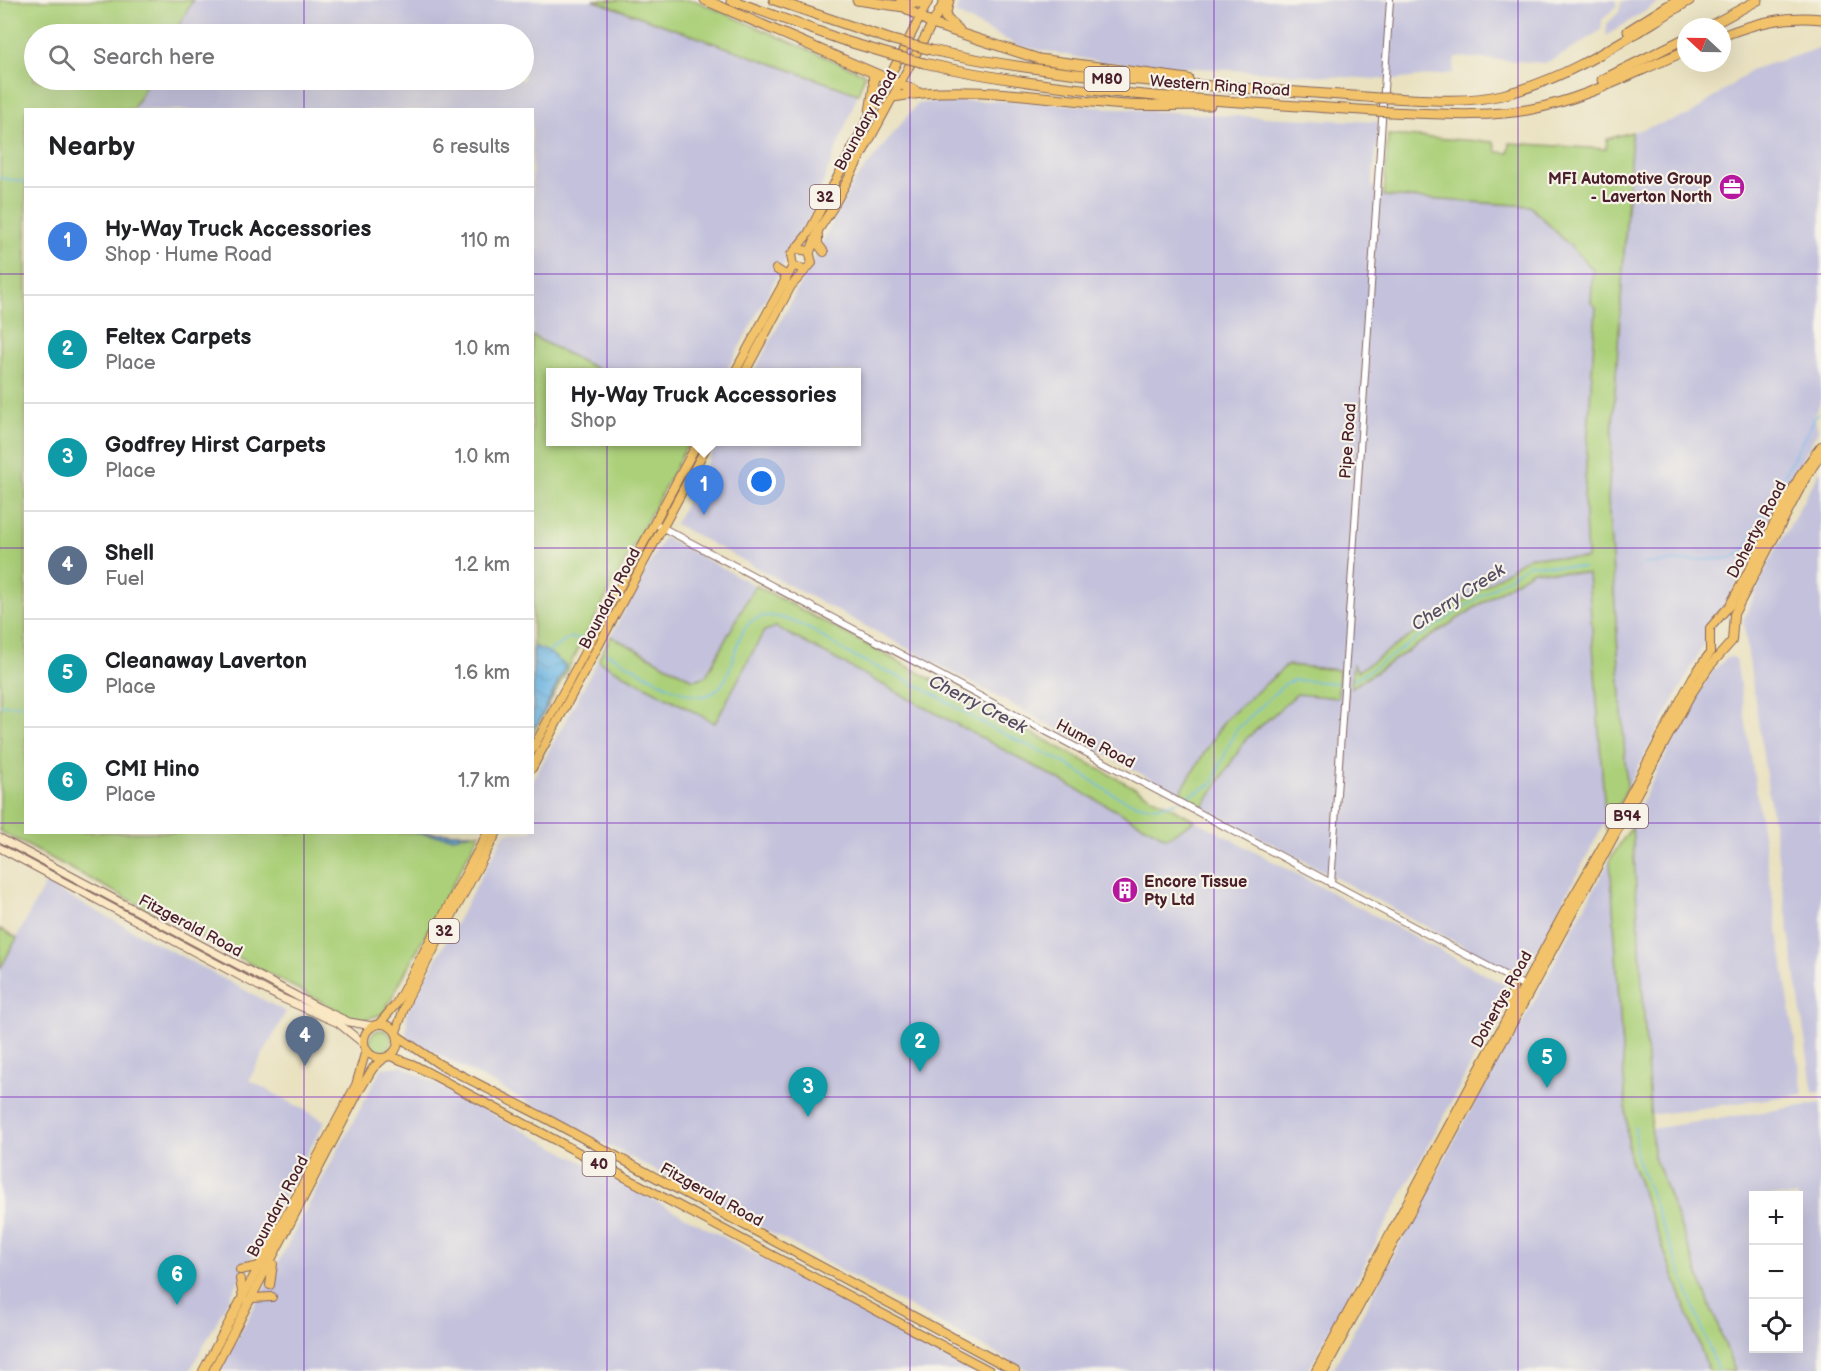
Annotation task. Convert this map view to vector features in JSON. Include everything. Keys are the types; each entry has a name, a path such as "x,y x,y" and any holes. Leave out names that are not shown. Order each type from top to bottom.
{"highway":[{"path":"705,0 912,91 1013,95 1133,105 1266,103"},
{"name":"Western Ring Road","path":"731,0 842,40 889,54 978,75 1066,89 1391,112 1446,114 1503,111"},
{"name":"Western Ring Road","path":"774,0 889,39 931,50 992,63 1064,74 1392,99 1444,100 1500,95"},
{"path":"857,0 904,8 932,24 1050,62 1250,87"},
{"path":"868,0 915,3 928,0"},
{"path":"947,0 944,12 946,19 972,37"},
{"path":"1500,95 1571,65 1677,0"},
{"path":"1500,95 1555,78 1690,0"},
{"path":"1725,18 1758,0"},
{"path":"1731,32 1749,25 1774,20 1821,19"},
{"path":"1503,111 1531,106 1572,93 1677,42"},
{"path":"1503,111 1532,109 1573,98 1677,55"},
{"path":"870,112 874,87 873,74"},
{"path":"893,97 937,93"}],"main road":[{"name":"Boundary Road","path":"796,249 808,234 928,0"},
{"name":"Boundary Road","path":"810,252 819,229 947,0"},
{"path":"819,229 818,244 824,252"},
{"path":"796,249 805,248 810,252"},
{"name":"32","path":"737,368 786,283 793,266 791,256 796,249"},
{"name":"32","path":"748,368 791,286 804,269 812,263 810,252"},
{"path":"793,266 804,269"},
{"path":"776,269 784,274 786,283"},
{"name":"Boundary Road","path":"534,764 654,523 695,446"},
{"name":"Boundary Road","path":"534,747 662,528 706,446"},
{"name":"Dohertys Road","path":"1715,624 1730,605 1803,471 1821,447"},
{"name":"Dohertys Road","path":"1731,627 1734,614 1805,479 1821,454"},
{"path":"1715,624 1722,622 1731,627"},
{"name":"B94","path":"1711,642 1709,632 1715,624"},
{"name":"B94","path":"1727,646 1733,638 1731,627"},
{"path":"1711,642 1716,646 1727,646"},
{"name":"Dohertys Road","path":"1395,1232 1499,1034 1528,988 1693,677 1710,653 1711,642"},
{"name":"Dohertys Road","path":"1324,1371 1344,1327 1395,1232 1690,696 1708,667 1727,646"},
{"name":"32","path":"376,1025 396,1004 487,834"},
{"name":"32","path":"398,1035 408,997 496,834"},
{"name":"Fitzgerald Road","path":"0,838 319,1008 349,1022 376,1025"},
{"name":"Fitzgerald Road","path":"0,848 279,997 338,1023 365,1047"},
{"path":"1499,1034 1512,1000 1513,988 1509,978"},
{"path":"365,1047 367,1032 376,1025"},
{"name":"40","path":"376,1025 391,1026 398,1035"},
{"path":"387,1057 398,1046 398,1035"},
{"name":"Fitzgerald Road","path":"398,1035 439,1064 605,1150 1015,1371"},
{"name":"Boundary Road","path":"213,1371 248,1298 260,1266 356,1085 365,1047"},
{"name":"40","path":"365,1047 374,1057 387,1057"},
{"name":"Boundary Road","path":"203,1371 272,1260 359,1091 373,1068 387,1057"},
{"name":"Fitzgerald Road","path":"387,1057 414,1065 990,1371"},
{"path":"598,1163 605,1150"},
{"path":"270,1285 272,1260"},
{"path":"260,1266 240,1275 248,1298 272,1297"},
{"name":"Dohertys Road","path":"1316,1371 1344,1327"},
{"path":"958,1354 963,1344"}],"street":[{"name":"Pipe Road","path":"1331,884 1390,0"},
{"name":"Hume Road","path":"654,523 1528,988"}],"shaded area":[{"path":"193,0 593,0 858,94 811,213 728,368 593,368 534,338 534,108 134,108 144,90 534,90 534,24 180,24"},
{"path":"960,0 1617,0 1616,7 1602,20 1601,30 1566,53 1545,63 1455,57 1453,73 1393,80 1100,62 1019,46 955,13"},
{"path":"1625,0 1662,0 1606,36 1607,24 1619,12 1621,3"},
{"path":"1821,48 1821,401 1814,415 1818,430 1627,788 1608,499 1632,132 1690,115 1753,69"},
{"path":"939,101 1012,101 1214,115 1380,122 1372,185 1384,196 1530,206 1593,269 1591,303 1596,307 1584,504 1605,822 1525,972 1517,975 675,524 716,446 861,446 861,368 756,368 852,185 917,104"},
{"path":"1821,469 1821,1092 1813,1093 1743,620 1769,563"},
{"path":"664,537 1505,985 1505,1001 1308,1371 1029,1371 406,1037 407,1013 504,834 534,834 534,779"},
{"path":"1727,658 1736,659 1803,1094 1651,1115 1632,826 1634,817 1699,691 1714,670"},
{"path":"1610,859 1629,1157 1709,1371 1332,1371 1507,1042 1511,1044"},
{"path":"45,884 286,1012 249,1080 325,1121 190,1371 0,1371 0,929 17,937"},
{"path":"402,1066 975,1371 220,1371 382,1068"},
{"path":"1821,1103 1821,1371 1735,1371 1653,1154 1651,1129"}],"green space":[{"path":"0,0 193,0 180,24 24,24 24,90 143,90 134,108 24,108 24,834 479,834 383,1014 358,1021 0,831"},
{"path":"593,0 694,0 865,74 858,94"},
{"path":"1632,132 1608,499 1627,788 1606,829 1588,574 1533,570 1351,688 1353,665 1358,671 1530,556 1587,559 1584,497 1596,307 1591,303 1593,269 1530,206 1384,196 1388,135 1494,142 1497,152 1509,153 1510,143 1606,149 1607,139"},
{"path":"534,337 595,368 546,368 546,446 687,446 534,732"},
{"path":"755,585 1195,820 1167,838 776,627 764,631 715,723 600,662 599,658 611,636 694,680 706,676"},
{"path":"1287,665 1339,670 1338,698 1297,694 1246,739 1203,807 1179,794 1224,721"},
{"path":"1632,826 1653,1154 1735,1371 1709,1371 1629,1157 1610,859"},
{"path":"0,929 17,938 0,969"},
{"path":"377,1030 385,1030 392,1037 392,1045 385,1052 377,1052 370,1045 370,1037"}],"water":[{"path":"534,646 548,652 566,666 538,723 534,726"},
{"path":"423,834 467,834 453,837"}],"waterway":[{"path":"0,178 24,182"},
{"name":"Cherry Creek","path":"1643,564 1732,558 1743,552 1817,414"},
{"name":"Cherry Creek","path":"1354,679 1529,564 1584,568"},
{"name":"Cherry Creek","path":"606,653 680,691 701,696 717,690 726,677 746,626 759,617 780,617 811,630 850,654 915,684 989,726 1061,761 1126,800 1151,806 1176,802"},
{"name":"Cherry Creek","path":"548,652 570,638 586,639"},
{"name":"Cherry Creek","path":"1180,800 1212,784 1235,731 1286,683 1294,680 1337,683"},
{"name":"Cherry Creek","path":"0,705 24,705"},
{"path":"1635,1127 1636,1156 1718,1371"}],"place":[{"name":"MFI Automotive Group - Laverton North","path":"1732,187"},
{"name":"Hy-Way Truck Accessories","path":"704,515"},
{"name":"Encore Tissue Pty Ltd","path":"1125,890"},
{"name":"Shell","path":"305,1066"},
{"name":"Feltex Carpets","path":"920,1072"},
{"name":"Cleanaway Laverton","path":"1547,1088"},
{"name":"Godfrey Hirst Carpets","path":"808,1117"},
{"name":"CMI Hino","path":"177,1305"}]}
